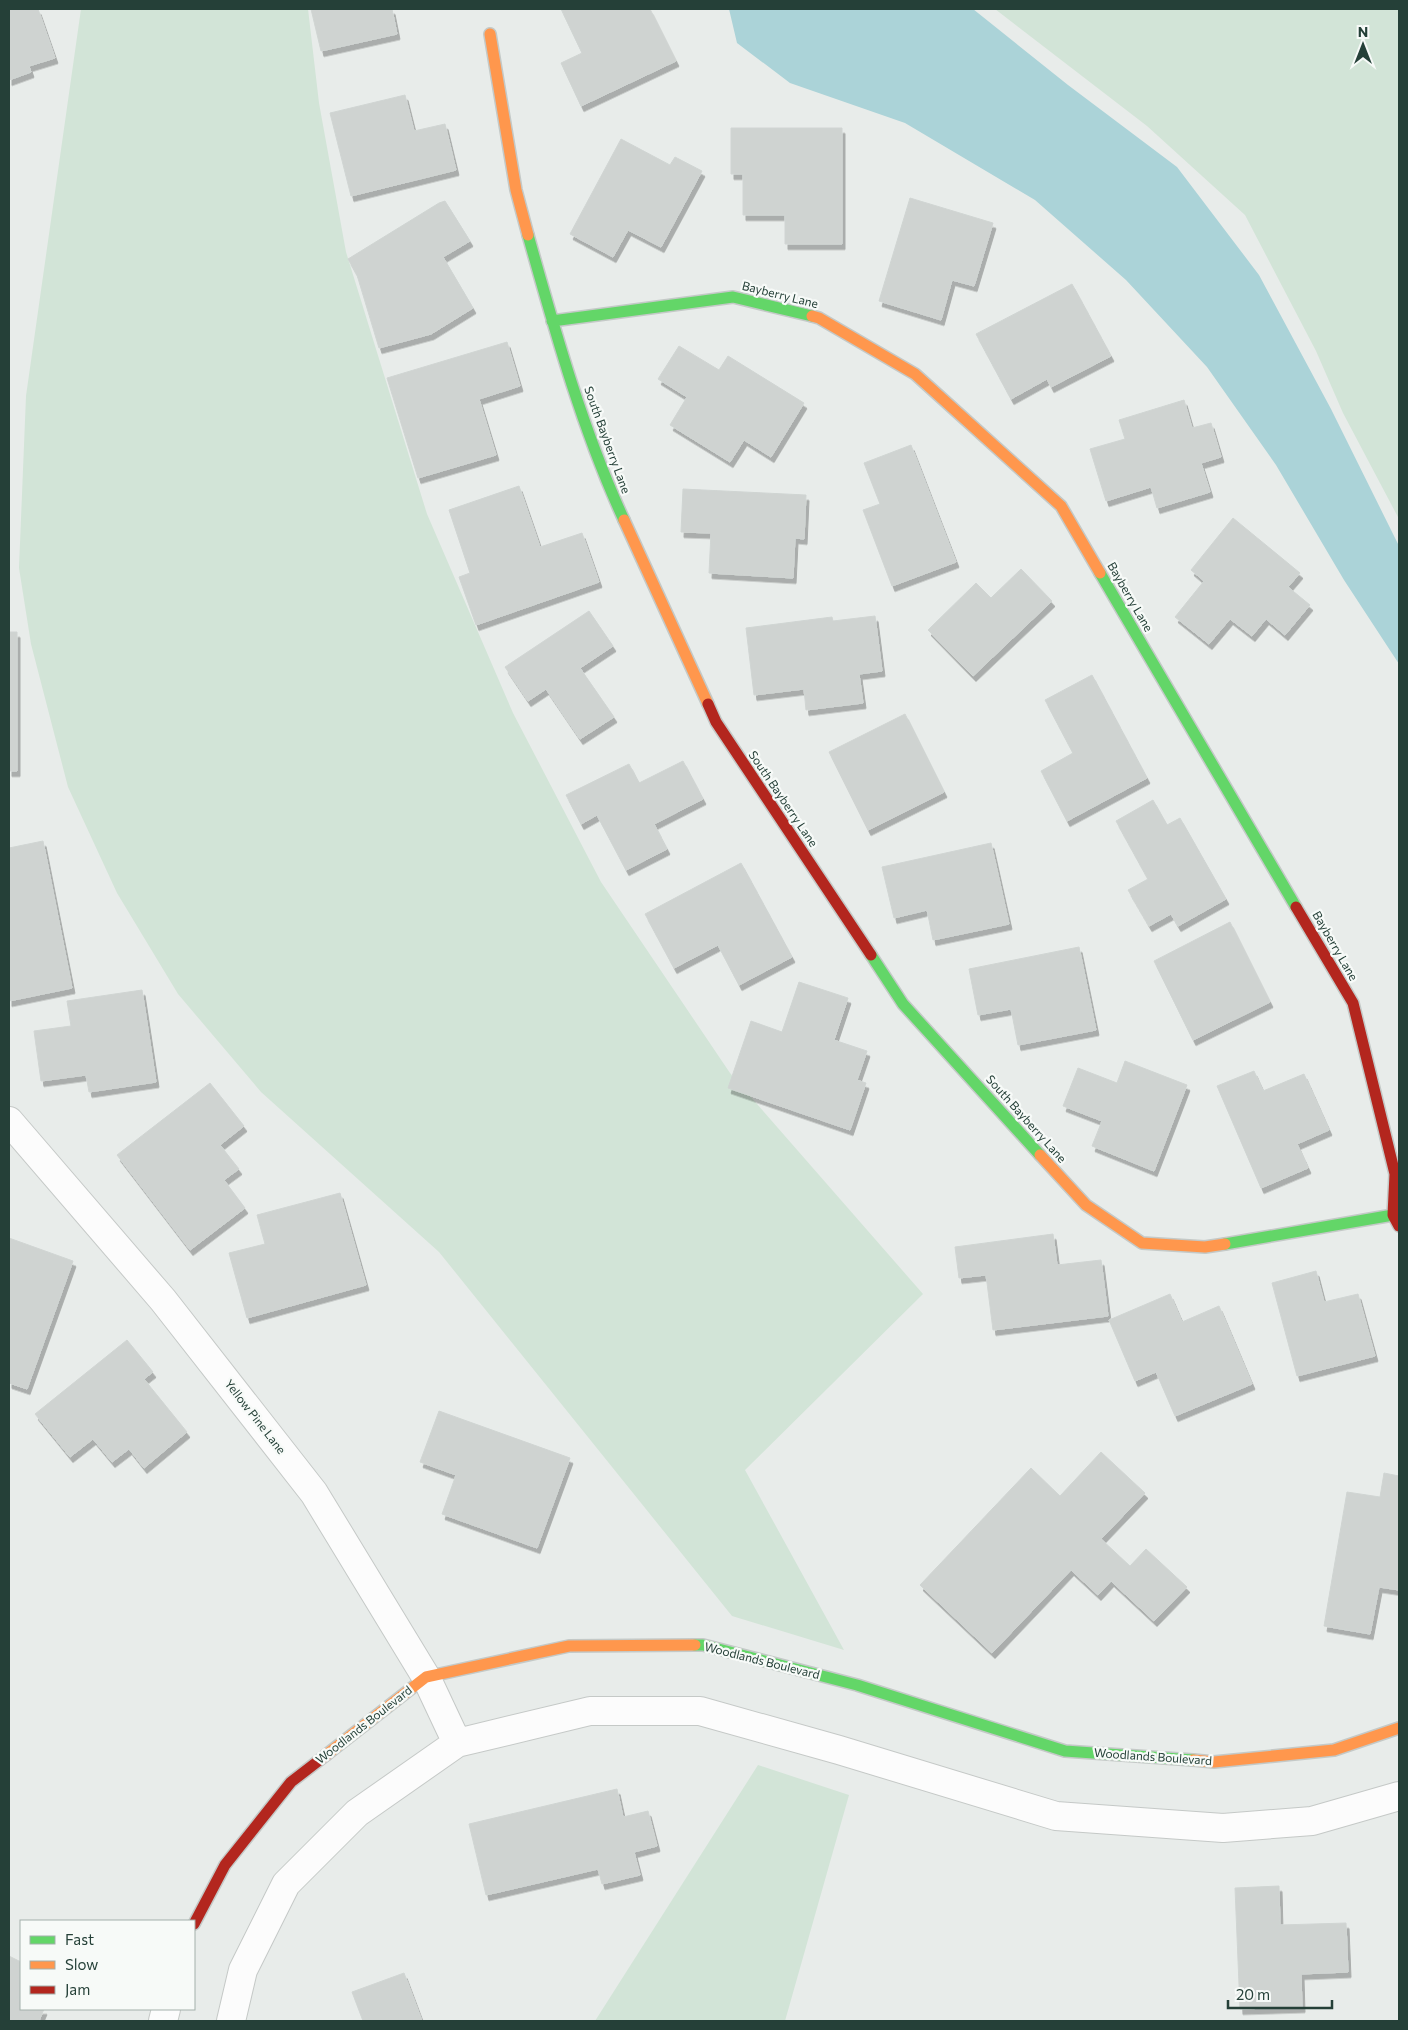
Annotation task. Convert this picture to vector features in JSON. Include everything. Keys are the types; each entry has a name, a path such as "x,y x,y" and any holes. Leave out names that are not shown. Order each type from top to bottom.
{"street":[{"name":"South Bayberry Lane","path":"490,34 516,190 552,321 603,475 716,722 903,1004 1086,1205 1142,1243 1205,1247 1392,1215"},
{"name":"Bayberry Lane","path":"552,321 733,297 819,318 915,374 1061,506 1353,1003 1395,1174 1392,1215"},
{"name":"Yellow Pine Lane","path":"9,1121 163,1300 314,1493 426,1677 457,1743"},
{"path":"1392,1215 1399,1226"},
{"name":"Woodlands Boulevard","path":"195,1922 225,1865 290,1782 426,1677 569,1646 703,1645 857,1685 1066,1751 1214,1762 1334,1750 1399,1728"},
{"path":"231,2021 243,1970 286,1884 357,1813 457,1743 590,1711 700,1711 840,1750 1056,1816 1223,1828 1312,1822 1399,1796"}],"green space":[{"path":"81,9 308,9 319,103 346,252 427,514 513,713 601,882 730,1073 923,1294 745,1470 844,1650 732,1616 439,1252 261,1092 178,994 117,893 68,787 31,644 19,568 26,396"},
{"path":"995,9 1399,9 1399,519 1343,413 1316,351 1245,215 1147,126"},
{"path":"758,1765 849,1795 785,2021 595,2021"}],"water":[{"path":"729,9 973,9 1068,85 1177,167 1259,275 1331,409 1399,546 1399,664 1344,580 1276,465 1207,367 1126,280 1035,200 905,123 790,83 737,43"}],"building":[{"path":"9,9 38,9 55,58 29,66 31,72 9,80"},
{"path":"311,9 392,9 397,34 321,51"},
{"path":"561,9 650,9 676,61 581,106 561,63 582,53"},
{"path":"405,95 414,131 445,124 456,170 351,196 330,113"},
{"path":"731,128 842,128 842,244 785,244 785,215 743,215 743,174 731,174"},
{"path":"621,139 670,165 675,157 702,171 661,247 628,230 613,257 570,234"},
{"path":"910,198 993,223 974,286 952,280 941,320 879,301"},
{"path":"445,201 470,241 443,257 473,308 431,334 379,348 357,275 348,259"},
{"path":"1072,284 1111,356 1051,387 1047,379 1011,399 976,334"},
{"path":"507,342 520,386 479,399 496,455 418,478 387,378"},
{"path":"679,346 719,370 728,356 804,403 771,457 744,440 730,462 670,425 687,397 658,379"},
{"path":"1184,400 1192,428 1211,423 1221,457 1201,463 1210,492 1157,508 1151,487 1106,501 1090,449 1125,439 1119,420"},
{"path":"911,445 956,562 892,586 863,510 880,504 864,463"},
{"path":"519,486 540,547 582,533 599,582 476,625 459,577 470,573 449,510"},
{"path":"683,489 806,495 804,539 795,538 793,578 709,573 711,533 681,532"},
{"path":"1233,518 1300,573 1288,587 1310,605 1285,635 1266,619 1252,636 1230,619 1209,644 1175,617 1204,581 1191,570"},
{"path":"1021,569 1052,601 973,676 928,630 976,583 991,598"},
{"path":"589,611 613,646 580,668 614,717 580,739 546,689 528,701 505,667"},
{"path":"875,616 882,671 859,674 863,703 806,710 804,689 754,695 746,628 832,617 833,621"},
{"path":"9,632 17,632 17,771 9,771"},
{"path":"1092,675 1147,778 1067,821 1041,771 1073,753 1045,700"},
{"path":"905,714 944,792 868,830 829,752"},
{"path":"683,761 703,799 654,824 667,849 626,870 597,815 581,824 566,795 629,764 639,783"},
{"path":"1153,800 1167,825 1180,818 1226,899 1178,926 1171,914 1149,926 1128,890 1148,879 1116,821"},
{"path":"43,841 72,988 9,1001 9,848"},
{"path":"991,843 1009,924 933,940 927,910 894,918 882,867"},
{"path":"741,863 792,957 739,985 718,945 674,968 645,914"},
{"path":"1230,922 1270,1002 1193,1040 1154,961"},
{"path":"1079,947 1096,1030 1018,1045 1011,1009 978,1015 969,969"},
{"path":"799,982 848,998 834,1040 867,1051 857,1080 866,1083 850,1130 728,1088 751,1021 782,1032"},
{"path":"142,990 156,1082 89,1092 86,1075 41,1081 34,1031 71,1026 67,1001"},
{"path":"1125,1061 1187,1085 1154,1171 1092,1146 1102,1121 1063,1106 1078,1068 1117,1083"},
{"path":"1254,1071 1263,1091 1304,1074 1329,1130 1297,1144 1308,1168 1261,1188 1217,1086"},
{"path":"210,1083 244,1126 220,1145 239,1169 224,1180 245,1208 190,1250 117,1155"},
{"path":"340,1193 366,1285 247,1318 229,1253 265,1244 257,1215"},
{"path":"1053,1234 1057,1265 1101,1260 1108,1316 993,1330 986,1275 959,1278 955,1247"},
{"path":"9,1238 73,1261 27,1389 9,1383"},
{"path":"1316,1271 1324,1302 1358,1294 1375,1356 1297,1376 1272,1283"},
{"path":"1170,1294 1182,1322 1219,1306 1252,1384 1175,1416 1156,1372 1135,1381 1109,1320"},
{"path":"127,1340 153,1372 144,1379 187,1432 144,1468 129,1449 112,1462 93,1439 70,1457 35,1414"},
{"path":"439,1411 570,1458 537,1548 442,1514 456,1475 420,1462"},
{"path":"1101,1452 1145,1493 1101,1539 1130,1566 1146,1549 1187,1587 1154,1621 1111,1581 1098,1595 1071,1570 992,1653 920,1585 1031,1468 1060,1496"},
{"path":"1384,1473 1399,1476 1399,1590 1379,1587 1370,1634 1324,1626 1347,1492 1380,1497"},
{"path":"617,1789 623,1817 648,1811 657,1846 634,1852 640,1875 602,1884 598,1869 486,1895 469,1824"},
{"path":"1279,1886 1280,1925 1346,1923 1348,1972 1301,1974 1302,2007 1240,2009 1235,1888"},
{"path":"9,1956 20,1962 20,2010 44,2010 39,2021 9,2021"},
{"path":"404,1973 422,2021 363,2021 352,1992"}],"traffic: fast":[{"path":"528,235 582,415 624,520"},
{"path":"552,321 733,297 812,316"},
{"path":"1100,573 1296,907"},
{"path":"871,955 903,1004 1040,1155"},
{"path":"1225,1244 1393,1215"},
{"path":"695,1645 703,1645 857,1685 1065,1751 1193,1760"}],"traffic: slow":[{"path":"490,34 516,190 528,235"},
{"path":"812,316 819,318 915,374 1061,506 1100,573"},
{"path":"624,520 708,704"},
{"path":"1040,1155 1086,1205 1142,1243 1205,1247 1225,1244"},
{"path":"326,1755 426,1677 569,1646 695,1645"},
{"path":"1193,1760 1214,1762 1334,1750 1399,1728"}],"traffic: jam":[{"path":"708,704 716,722 871,955"},
{"path":"1296,907 1353,1003 1395,1174 1393,1215 1399,1226"},
{"path":"195,1922 225,1865 291,1782 326,1755"}]}
